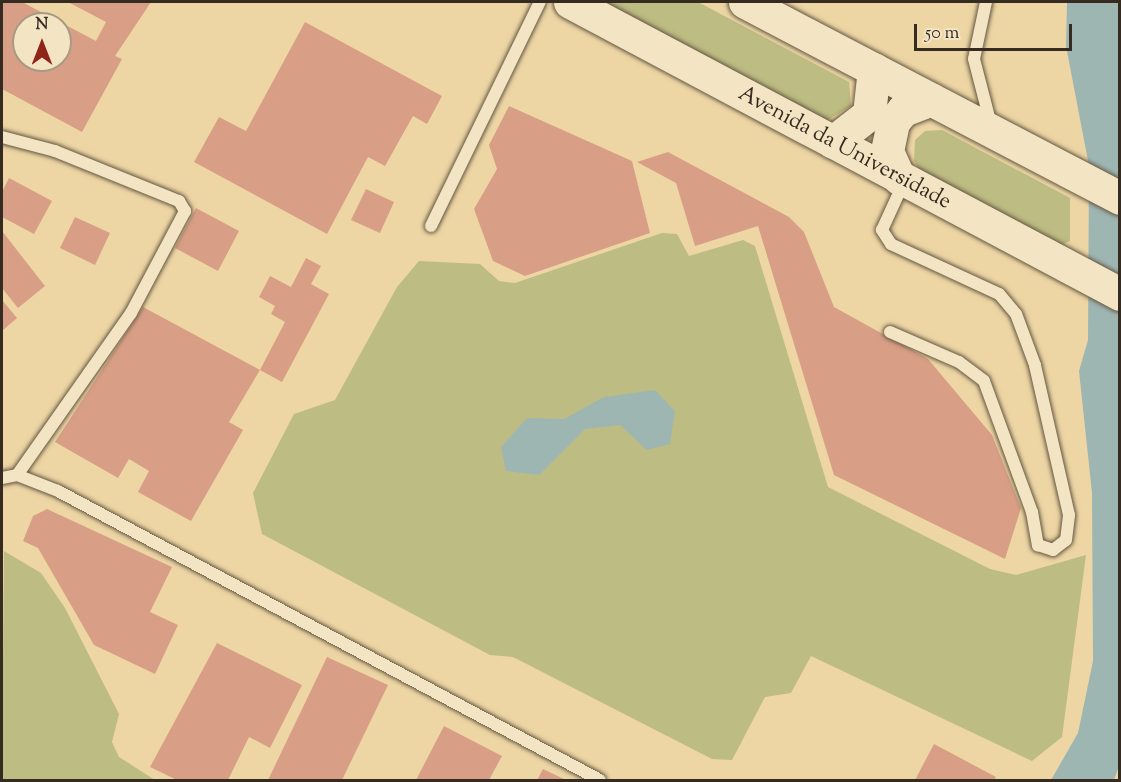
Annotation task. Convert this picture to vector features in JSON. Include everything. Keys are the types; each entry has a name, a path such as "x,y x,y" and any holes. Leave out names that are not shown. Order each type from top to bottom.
{"main road":[{"name":"Avenida da Universidade","path":"570,2 1119,294"},
{"path":"745,2 1119,198"},
{"path":"833,142 869,114 874,69"},
{"path":"902,179 887,151 893,122 903,110 931,99"}],"lane":[{"path":"431,226 540,2"},
{"path":"986,2 974,59 979,94 996,133"},
{"path":"2,137 76,159 180,201 185,211 131,313 17,475"},
{"path":"890,332 959,362 984,381 1038,545 1053,550 1066,540 1069,515 1035,365 1016,314 999,294 891,244 882,230 902,179"},
{"path":"2,478 17,475 58,490 600,780"}],"shaded area":[{"path":"599,2 698,2 849,82 851,106 826,121"},
{"path":"942,130 1070,198 1070,241 1061,245 921,172 914,161 915,140 925,131"},
{"path":"662,233 677,234 689,256 743,240 755,246 828,487 990,569 1016,575 1086,555 1062,737 1032,761 811,656 791,693 765,697 732,760 712,759 513,657 490,655 262,534 253,493 294,414 335,400 397,287 419,261 480,264 499,281 515,283"},
{"path":"4,551 41,573 65,608 119,714 112,742 119,757 155,780 2,780"}],"water":[{"path":"1067,2 1119,2 1119,766 1114,780 1051,780 1078,733 1093,661 1092,493 1079,371 1088,340 1089,166 1066,46"},
{"path":"655,390 675,411 670,444 647,450 620,425 585,429 539,475 506,471 501,447 527,418 564,419 604,397"}],"building":[{"path":"2,2 22,2 41,12 12,12 12,72 72,72 72,28 96,41 106,22 68,2 151,2 115,56 122,59 82,132 2,89"},
{"path":"305,22 442,96 427,124 413,116 385,166 368,157 327,234 194,162 219,117 246,131"},
{"path":"509,106 632,161 650,233 525,276 493,261 474,209 497,169 489,145"},
{"path":"668,152 789,217 804,232 834,307 928,359 992,435 1021,508 1005,559 834,475 758,226 695,246 676,183 637,162"},
{"path":"9,178 52,201 34,234 2,217 2,192"},
{"path":"366,189 394,202 380,233 351,220"},
{"path":"196,208 239,231 218,271 175,248"},
{"path":"75,217 110,233 95,265 60,248"},
{"path":"2,231 45,286 18,308 2,288"},
{"path":"306,258 321,266 311,284 329,294 282,382 260,370 285,322 271,314 275,306 259,297 270,276 291,287"},
{"path":"2,300 17,318 2,331"},
{"path":"143,307 260,370 229,422 243,430 191,521 138,492 149,471 129,459 118,478 55,442"},
{"path":"47,509 172,567 150,612 178,625 155,674 94,645 38,548 23,541 33,516"},
{"path":"217,643 302,685 270,748 249,737 228,780 177,780 150,767"},
{"path":"327,657 388,685 342,780 268,780"},
{"path":"444,726 502,756 489,780 416,780"},
{"path":"934,744 996,777 994,780 915,780"},
{"path":"543,769 566,780 537,780"}]}
